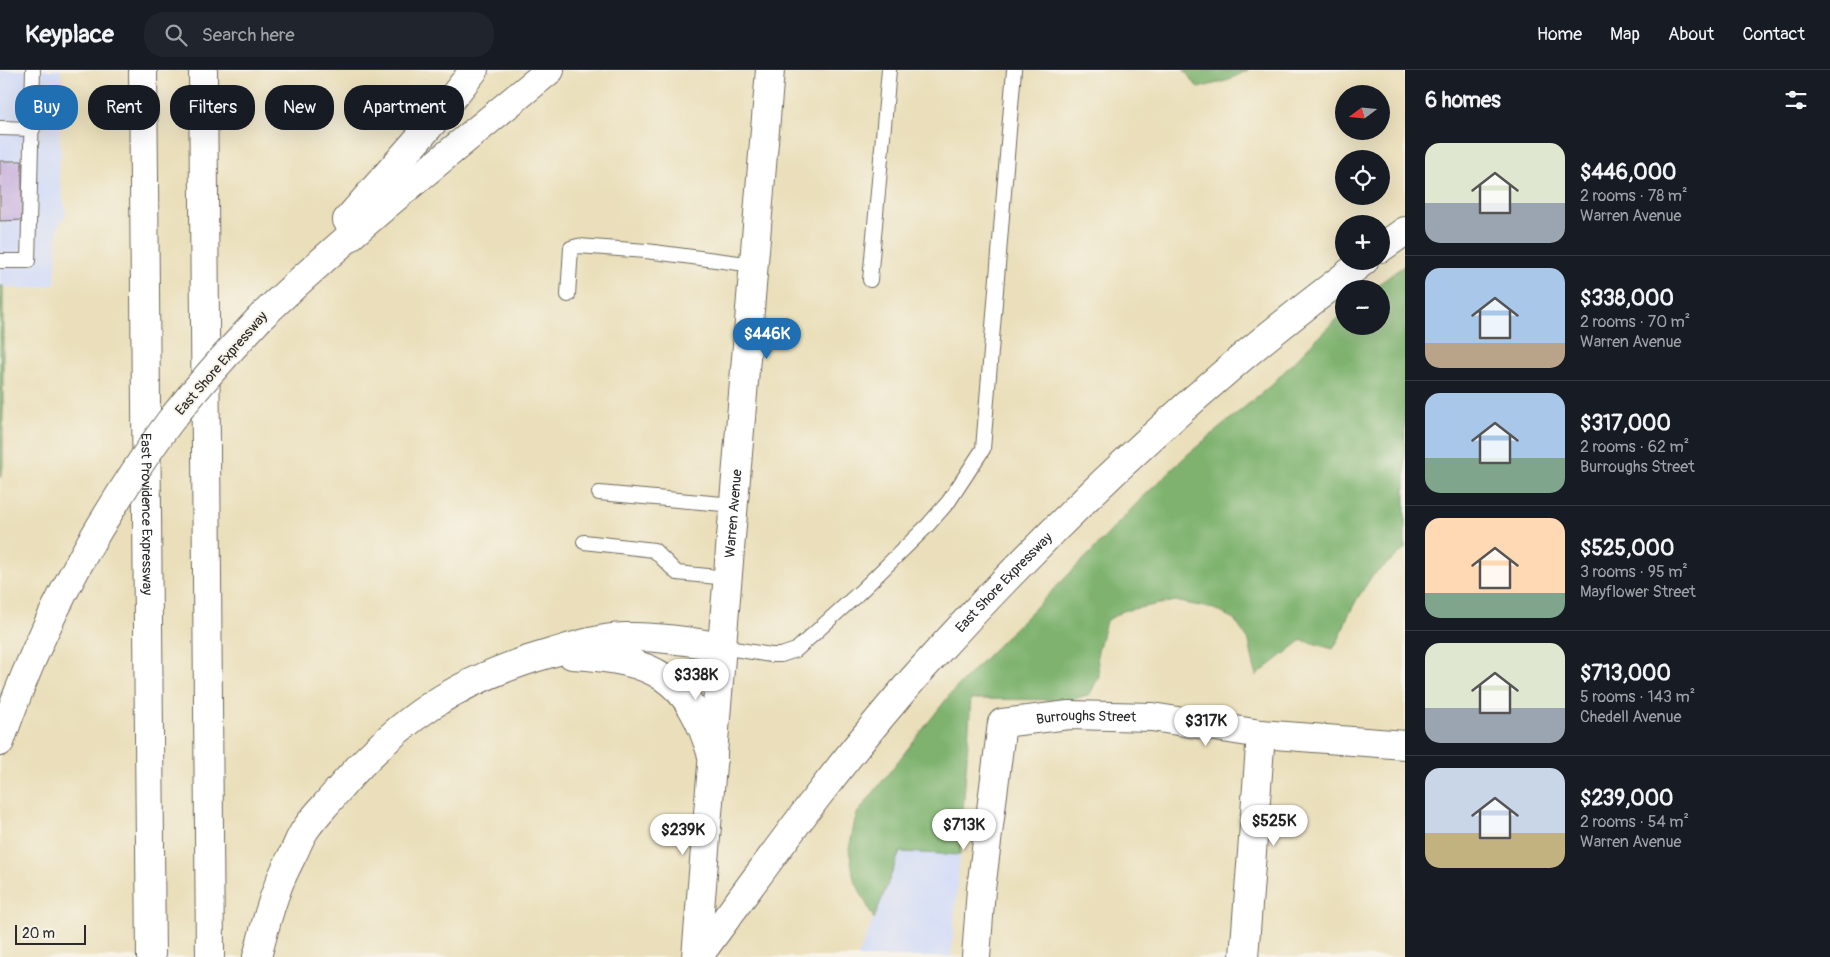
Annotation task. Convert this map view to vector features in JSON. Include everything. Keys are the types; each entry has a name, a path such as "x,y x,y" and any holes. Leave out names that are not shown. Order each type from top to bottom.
{"main road":[{"name":"East Providence Expressway","path":"143,70 151,957"},
{"path":"203,70 210,957"},
{"path":"260,318 434,121 474,70"},
{"name":"East Shore Expressway","path":"0,742 20,686 57,604 91,542 121,493 170,421 221,359 260,318 325,257 550,70"},
{"name":"Warren Avenue","path":"697,957 770,70"},
{"path":"1390,242 1405,231"},
{"name":"East Shore Expressway","path":"697,957 811,806 893,704 921,670 1015,569 1102,483 1197,396 1353,270"},
{"path":"257,957 276,890 304,831 366,758 402,726 454,691 491,673 530,659 587,643 624,637 686,641 722,647"},
{"path":"550,654 592,656 624,661 651,669 662,676 682,692 696,712 713,758"},
{"name":"Burroughs Street","path":"976,957 981,889 1002,723 1069,715 1152,716 1261,734 1405,745"},
{"path":"1244,957 1261,734"}],"lane":[{"path":"33,70 33,85"},
{"path":"870,280 889,70"},
{"path":"722,647 760,654 781,655 790,653 802,645 861,591 928,525 949,501 983,450 1014,70"},
{"path":"0,128 15,128"},
{"path":"0,261 28,261 33,130"},
{"path":"568,295 571,248 578,246 646,251 754,265"},
{"path":"599,493 734,505"},
{"path":"584,542 654,550 677,573 728,578"}],"shaded area":[{"path":"0,70 61,70 62,85 15,85 15,130 59,130 61,154 58,169 66,215 58,228 55,285 22,289 0,286"},
{"path":"900,852 960,855 951,957 858,957"}],"green space":[{"path":"1184,70 1248,70 1226,81 1198,88"},
{"path":"1405,265 1405,549 1372,576 1357,599 1333,649 1302,640 1256,676 1249,641 1234,619 1214,609 1175,601 1123,611 1106,621 1097,655 1099,676 1090,694 1071,700 971,699 960,855 900,852 874,919 854,879 849,849 856,815 952,692 1140,500 1187,455 1270,386 1335,320 1335,335 1390,335 1390,280 1384,280"},
{"path":"0,286 3,286 3,467 0,478"}],"building":[{"path":"0,161 22,161 22,220 0,221"}]}
